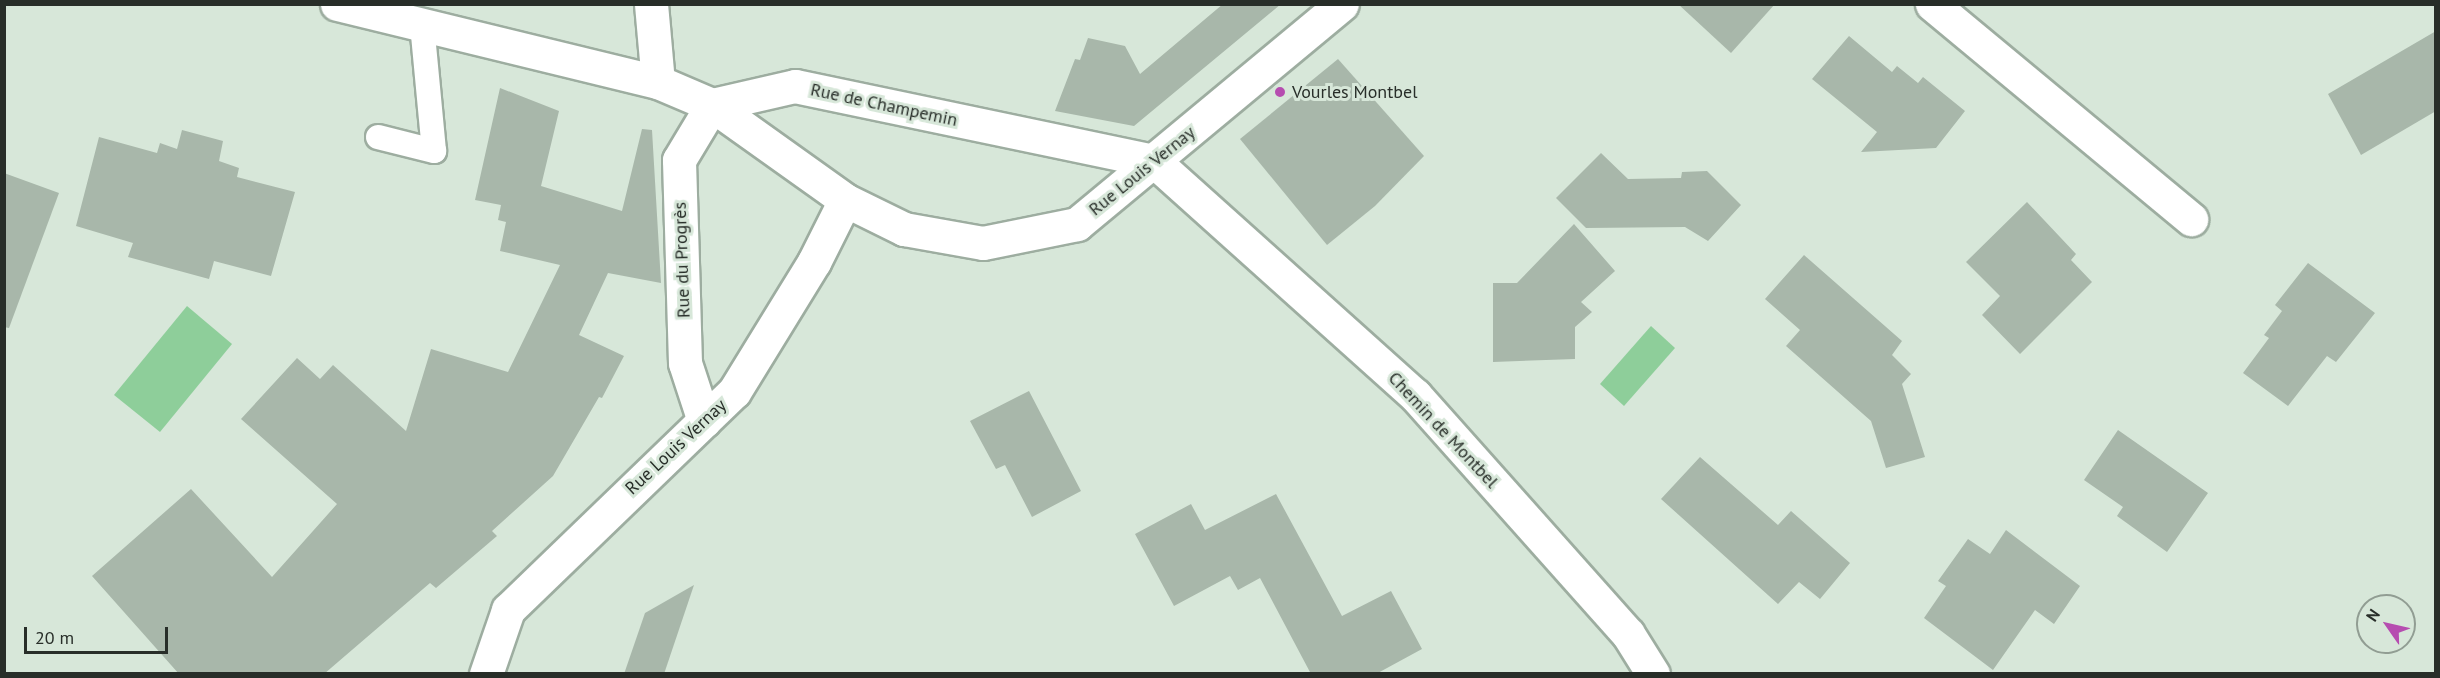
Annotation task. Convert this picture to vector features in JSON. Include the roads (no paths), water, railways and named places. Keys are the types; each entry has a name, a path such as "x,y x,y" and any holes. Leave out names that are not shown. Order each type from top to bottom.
{"street":[{"path":"338,4 658,82 712,105"},
{"path":"651,4 658,82"},
{"name":"Rue Louis Vernay","path":"712,105 845,200 904,229 983,243 1077,224 1342,4"},
{"path":"1932,4 2191,219"},
{"name":"Rue de Champemin","path":"712,105 795,86 1154,161"},
{"name":"Rue du Progrès","path":"704,421 685,363 679,160 712,105"},
{"name":"Chemin de Montbel","path":"1154,161 1415,395 1628,634 1653,674"},
{"name":"Rue Louis Vernay","path":"486,674 508,610 734,392 814,262 845,200"}],"lane":[{"path":"378,137 434,151 422,24"}],"place":[{"name":"Vourles Montbel","path":"1280,92"}]}
